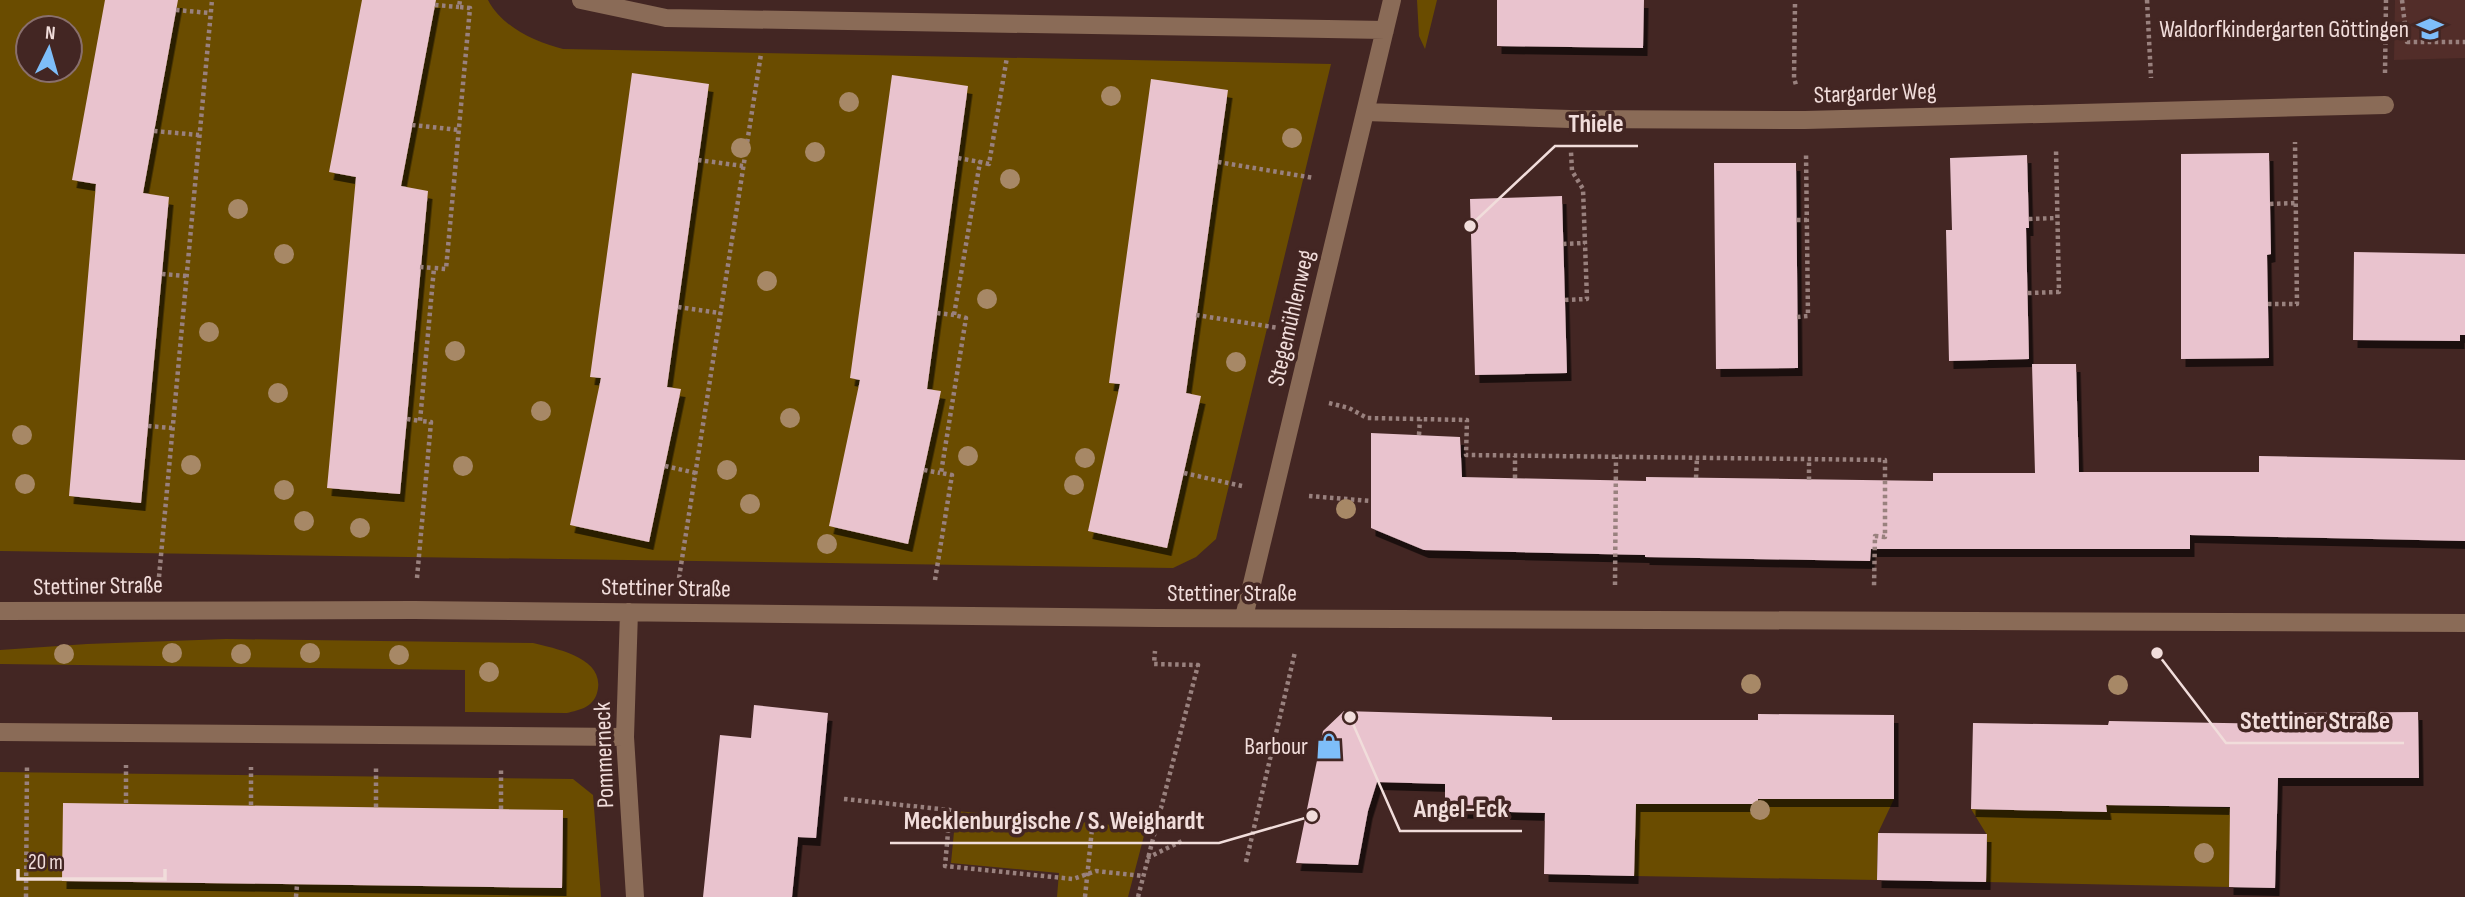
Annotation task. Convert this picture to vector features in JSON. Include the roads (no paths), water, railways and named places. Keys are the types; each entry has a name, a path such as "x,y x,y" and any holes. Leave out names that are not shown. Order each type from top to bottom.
{"street":[{"path":"581,0 666,18 1385,30"},
{"name":"Stegemühlenweg","path":"1244,617 1392,0"},
{"name":"Stargarder Weg","path":"1366,112 1570,119 1805,120 2385,105"},
{"name":"Stettiner Straße","path":"0,611 414,610 1157,618 2465,622"},
{"name":"Pommerneck","path":"629,612 625,737 635,897"},
{"path":"0,732 625,737"}],"place":[{"name":"Waldorfkindergarten Göttingen","path":"2430,29"},
{"name":"Thiele","path":"1470,226"},
{"name":"Stettiner Straße","path":"2157,653"},
{"name":"Angel-Eck","path":"1350,717"},
{"name":"Barbour","path":"1329,746"},
{"name":"Mecklenburgische / S. Weighardt","path":"1312,816"}]}
